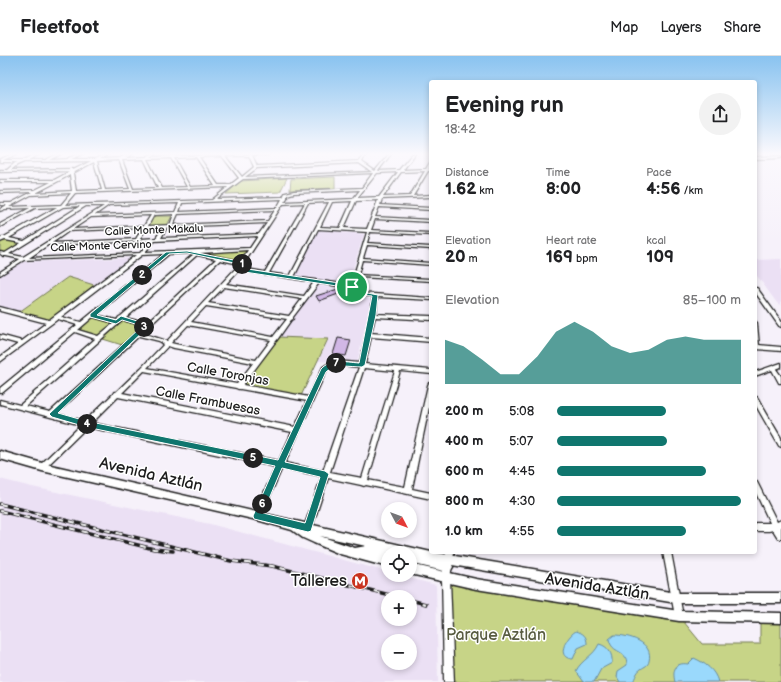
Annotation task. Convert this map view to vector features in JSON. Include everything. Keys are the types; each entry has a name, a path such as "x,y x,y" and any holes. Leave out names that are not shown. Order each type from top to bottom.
{"main road":[{"name":"Avenida Aztlán","path":"0,455 42,467 257,516 294,526 354,553 381,560"},
{"name":"Avenida Aztlán","path":"306,531 448,564 676,598 781,598"},
{"path":"354,553 369,551 381,552"},
{"path":"417,559 448,564"},
{"name":"Avenida Aztlán","path":"417,568 448,564 476,584 679,616 781,618"}],"street":[{"path":"0,210 51,183"},
{"path":"1,239 62,206 74,192 74,183"},
{"path":"102,183 104,190"},
{"path":"129,183 132,190"},
{"path":"158,183 160,188"},
{"path":"186,183 189,188"},
{"path":"212,200 233,183"},
{"path":"342,229 354,200 366,183"},
{"path":"392,183 380,199 352,287 354,292 429,299"},
{"path":"411,197 420,183"},
{"path":"31,194 229,186"},
{"path":"42,467 143,369 223,286 238,269 252,249 282,203 286,194 290,192 362,189"},
{"path":"0,192 36,191"},
{"path":"282,203 429,196"},
{"path":"5,208 285,198"},
{"path":"292,277 331,201"},
{"path":"0,360 142,253 168,226 180,202"},
{"path":"267,273 307,202"},
{"path":"0,204 11,204"},
{"path":"0,274 110,204"},
{"path":"2,255 86,205"},
{"path":"378,206 429,209"},
{"path":"0,226 34,207"},
{"path":"90,216 278,209"},
{"path":"137,240 152,214"},
{"path":"373,218 429,221"},
{"path":"68,230 270,222"},
{"path":"318,228 429,234"},
{"name":"Calle Monte Makalu","path":"47,244 261,235"},
{"path":"1,239 24,242"},
{"path":"365,244 429,248"},
{"path":"21,407 196,253 252,249"},
{"name":"Calle Monte Cervino","path":"2,255 24,259 142,253 196,253"},
{"path":"0,391 168,253"},
{"path":"196,253 242,263"},
{"path":"52,414 219,259"},
{"path":"361,260 429,264"},
{"path":"238,269 352,287"},
{"path":"356,276 429,280"},
{"path":"238,387 317,282"},
{"path":"223,286 305,298"},
{"path":"757,291 781,325"},
{"path":"306,531 362,365 373,315 375,295"},
{"path":"206,304 291,318"},
{"path":"0,309 49,322"},
{"path":"92,315 116,322"},
{"path":"373,315 429,318"},
{"path":"56,317 81,324"},
{"path":"121,318 147,325"},
{"path":"187,323 275,339"},
{"path":"74,330 98,338"},
{"path":"138,334 168,343 257,362"},
{"path":"368,336 429,340"},
{"path":"0,337 22,343"},
{"path":"757,347 781,349"},
{"path":"257,516 322,373 328,366 338,363 429,372"},
{"path":"757,373 781,365"},
{"path":"773,368 781,380"},
{"name":"Calle Toronjas","path":"143,369 310,399"},
{"path":"364,483 398,369"},
{"name":"Calle Frambuesas","path":"116,394 296,430"},
{"path":"408,491 429,394"},
{"path":"0,402 52,414 86,424 429,496"},
{"path":"757,403 781,444"},
{"path":"757,488 778,525 781,535"},
{"path":"757,527 778,525"},
{"path":"667,554 679,616"},
{"path":"448,564 449,682"}],"shaded area":[{"path":"318,230 364,234 348,285 293,277"},
{"path":"130,258 94,285 68,277 19,312 0,307 0,276 21,262"},
{"path":"781,259 781,305 777,303 757,276 757,260"},
{"path":"318,285 347,290 347,296 371,299 357,364 318,361 328,340 278,337"},
{"path":"0,479 210,524 381,570 381,582 417,582 417,580 436,585 438,682 0,682"}],"green space":[{"path":"238,183 284,183 280,192 226,194"},
{"path":"291,183 335,183 335,188 290,190"},
{"path":"153,216 172,216 167,225 147,226"},
{"path":"4,240 20,243 6,252 0,251 0,242"},
{"path":"246,251 239,261 200,252"},
{"path":"68,277 94,285 50,320 19,312"},
{"path":"93,317 113,323 98,336 78,329"},
{"path":"123,321 143,326 122,345 103,339"},
{"path":"278,337 328,339 300,398 244,384"},
{"name":"Parque Aztlán","path":"446,578 679,616 702,644 760,644 760,618 781,618 781,682 450,682"}],"water":[{"path":"576,631 584,635 587,644 578,648 573,659 567,658 563,651 564,646 569,637"},
{"path":"614,635 633,638 644,644 648,649 650,654 649,663 638,671 633,682 620,682 617,677 618,671 627,665 625,656 616,650 611,644 609,639"},
{"path":"599,644 609,651 612,657 612,663 601,669 594,682 584,682 576,671 578,667 594,652"},
{"path":"694,658 709,667 715,674 718,682 675,682 674,671 677,666 680,664 688,664"}],"building":[{"path":"338,289 341,293 319,301 316,296"},
{"path":"338,338 351,340 346,356 333,354"}],"railway":[{"path":"0,504 231,561 272,566 381,593"},
{"path":"0,511 154,549 173,551"},
{"path":"417,602 426,604"}],"place":[{"name":"Talleres","path":"360,581"}],"route":[{"path":"352,287 238,269 242,263 187,252 168,253 92,315 116,322 121,318 147,325 52,414 86,424 178,442 280,464 325,474 308,528 294,526 257,516 280,464 323,370 330,364 338,363 362,365 373,315 375,295 354,292 352,291 352,287"}]}
